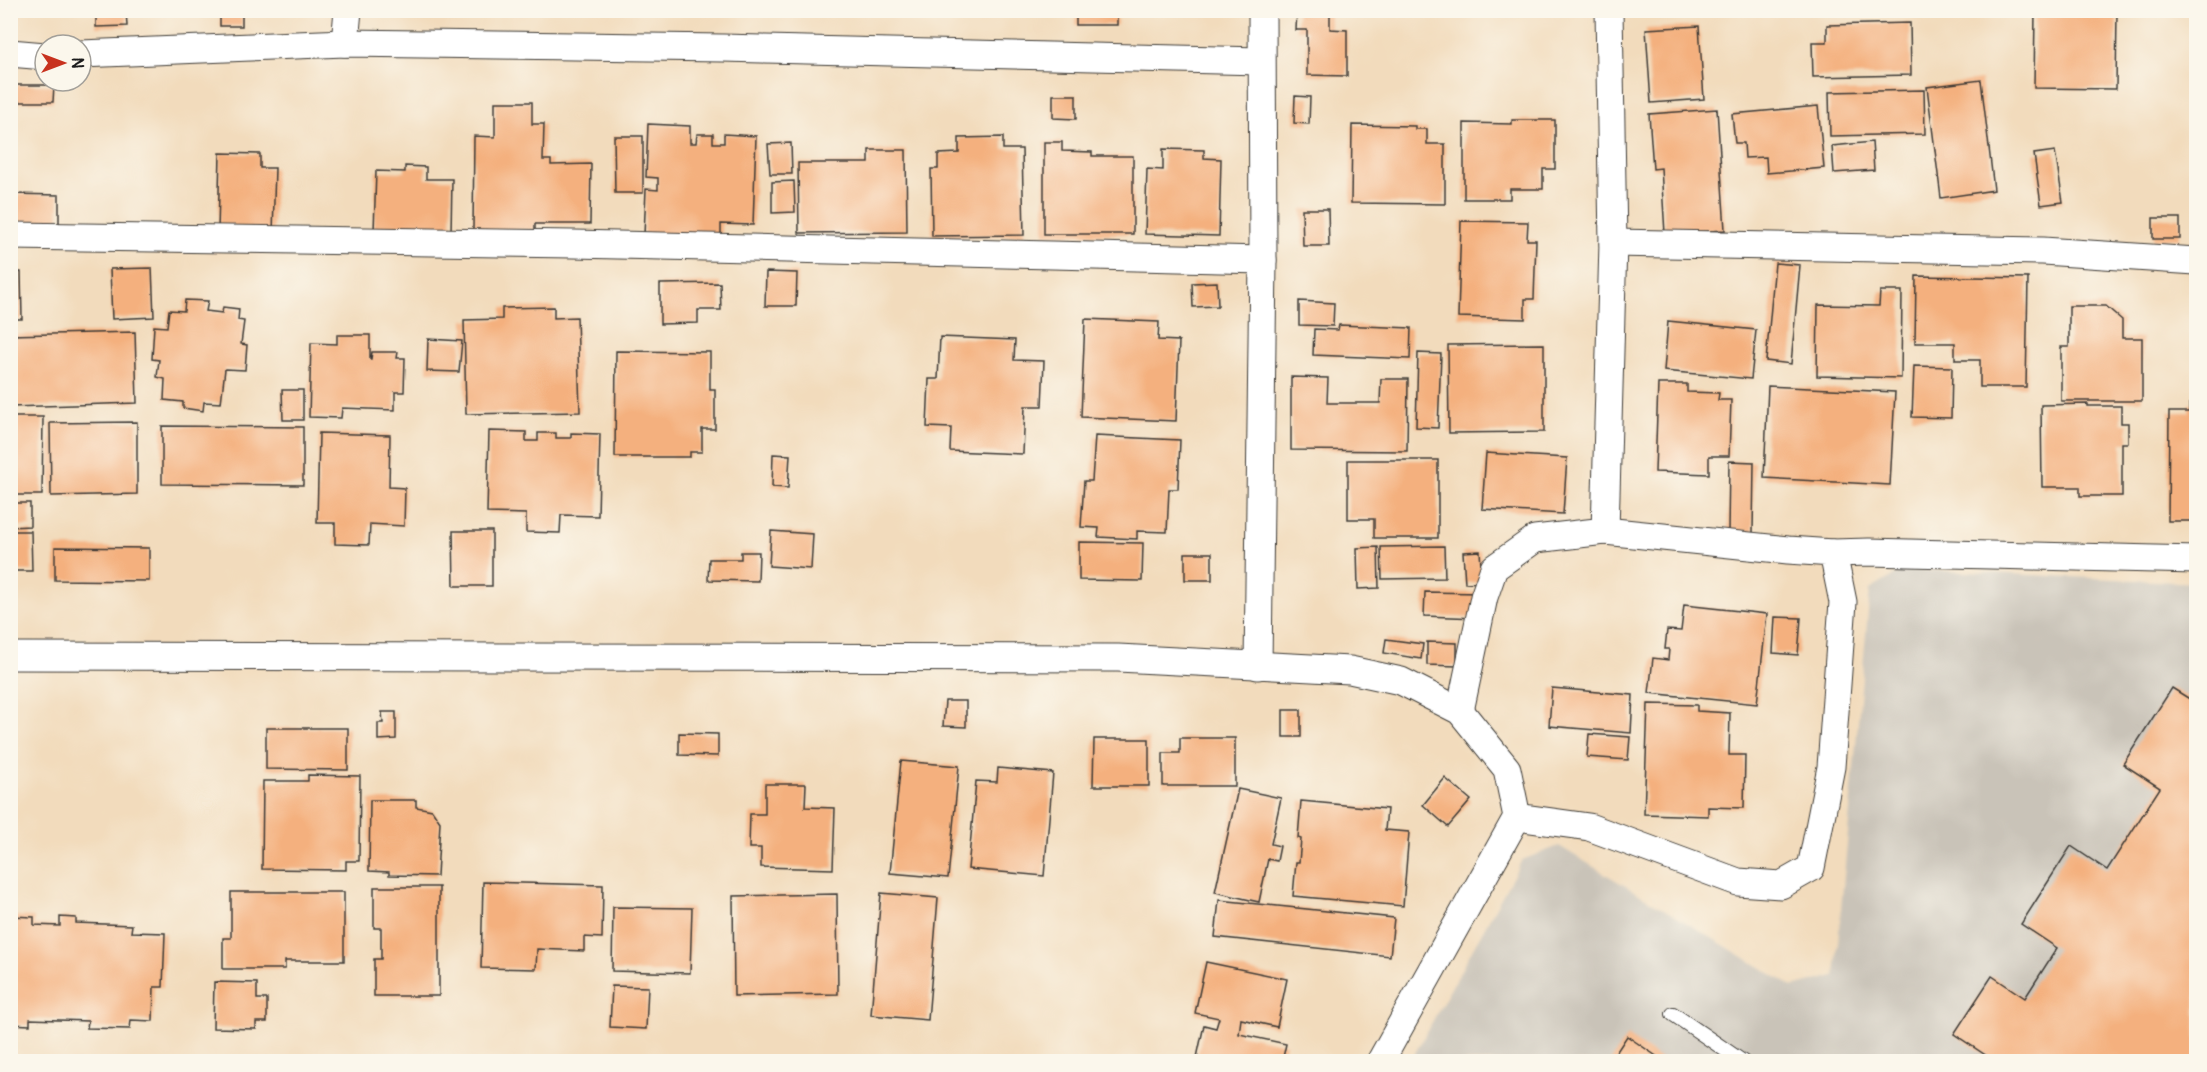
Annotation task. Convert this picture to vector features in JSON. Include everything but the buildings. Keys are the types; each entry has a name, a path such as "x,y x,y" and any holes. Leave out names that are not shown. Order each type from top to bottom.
{"street":[{"path":"345,43 348,10"},
{"path":"1258,666 1263,260 1262,10"},
{"path":"1605,531 1613,243 1609,10"},
{"path":"93,54 345,43 723,48 1261,61"},
{"path":"10,53 33,55"},
{"path":"10,236 574,244 1263,260"},
{"path":"1613,243 2043,251 2196,261"},
{"path":"1460,711 1484,597 1494,568 1535,539 1605,531 1833,553 2196,560"},
{"path":"1516,817 1588,827 1738,882 1781,885 1811,868 1831,767 1843,602 1833,553"},
{"path":"10,656 1118,658 1350,670 1401,681 1460,711 1507,769 1516,817 1380,1062"}],"lane":[{"path":"1673,1014 1743,1062"}],"shaded area":[{"path":"1905,569 2196,583 2196,1061 1410,1062 1522,860 1559,846 1793,987 1835,976 1870,590"}]}
